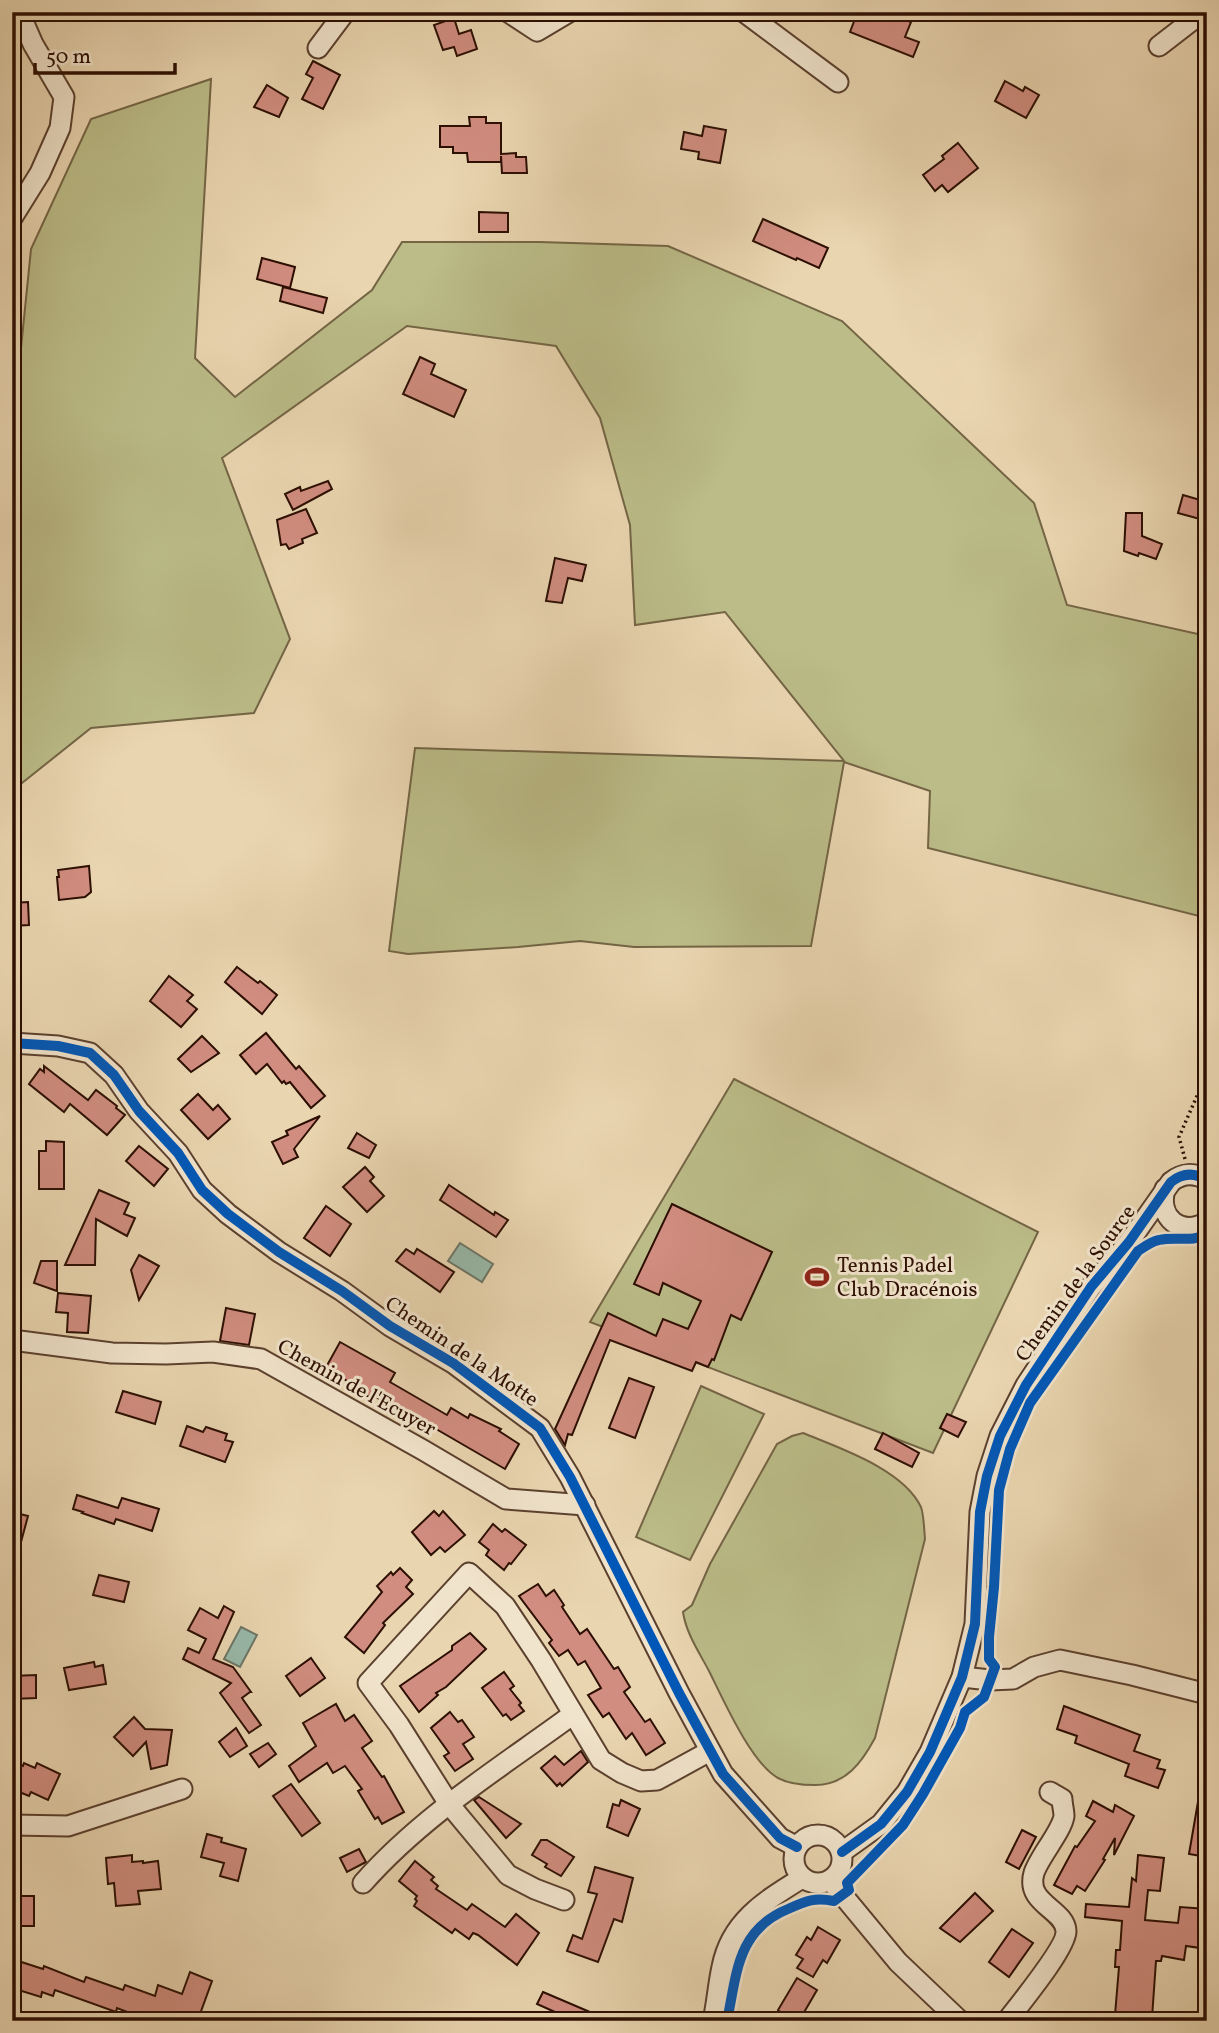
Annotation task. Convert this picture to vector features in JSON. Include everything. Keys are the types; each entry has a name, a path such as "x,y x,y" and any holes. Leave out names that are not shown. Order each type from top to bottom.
{"street":[{"path":"12,218 40,173 60,128 64,97 33,44 19,12"},
{"path":"318,48 345,12"},
{"path":"508,12 537,31 569,12"},
{"path":"744,12 838,82"},
{"path":"1160,46 1203,12"},
{"name":"Chemin de la Motte","path":"12,1043 58,1046 90,1053 114,1074 139,1111 178,1153 202,1190 228,1214 279,1252 342,1291 390,1326 453,1363 540,1428 585,1505 723,1774 780,1838 797,1847"},
{"path":"1177,1224 1163,1207 1166,1189 1178,1177 1195,1174 1206,1179"},
{"name":"Chemin de la Source","path":"842,1852 881,1824 907,1792 930,1752 962,1676 975,1624 980,1513 987,1476 1000,1436 1026,1385 1084,1298 1129,1242 1166,1189"},
{"name":"Chemin de la Source","path":"1129,1242 1152,1230 1177,1224 1189,1228 1198,1227 1207,1222"},
{"name":"Chemin de l'Ecuyer","path":"12,1340 112,1353 213,1352 261,1359 506,1499 585,1505"},
{"path":"564,1900 508,1875 449,1804 399,1725 368,1683 468,1573 505,1606 601,1760 622,1773 641,1780 656,1780 710,1751"},
{"path":"962,1676 990,1681 1013,1679 1034,1667 1060,1660 1207,1694"},
{"path":"363,1883 385,1858 449,1804 572,1715"},
{"path":"12,1825 68,1826 182,1789"},
{"path":"1007,2021 1061,1947 1066,1932 1062,1919 1046,1907 1033,1888 1034,1874 1064,1818 1062,1799 1050,1792"},
{"path":"825,1836 832,1839 842,1852 841,1868 831,1881 811,1883 796,1871 794,1855 797,1847 809,1837 825,1836"},
{"path":"713,2021 722,1966 729,1943 755,1909 802,1878"},
{"path":"831,1881 898,1962 960,2021"}],"path":[{"path":"1185,1160 1179,1137 1207,1073"}],"green space":[{"path":"211,79 195,358 235,397 372,290 402,242 668,246 842,321 1034,503 1067,605 1207,636 1207,918 928,848 930,791 844,762 811,946 634,947 580,941 408,954 389,951 415,748 844,761 725,612 635,625 630,525 600,418 556,346 407,326 222,458 290,639 254,713 91,728 12,791 12,358 21,348 31,249 91,119"},
{"name":"Tennis Padel Club Dracénois","path":"734,1079 1038,1232 933,1453 590,1322"},
{"path":"701,1386 764,1414 690,1560 636,1537"},
{"path":"803,1433 869,1461 900,1482 921,1507 925,1539 875,1738 852,1770 836,1781 815,1785 782,1780 758,1759 693,1642 683,1612 692,1605 710,1564 777,1444"}],"shaded area":[{"path":"460,1243 493,1264 482,1282 448,1261"},
{"path":"241,1627 257,1635 240,1667 224,1659"}],"building":[{"path":"861,12 886,12 911,22 905,37 919,42 913,57 850,32"},
{"path":"454,18 459,34 471,30 477,49 457,56 454,47 443,50 434,25"},
{"path":"313,61 340,75 323,109 302,99 313,78 306,74"},
{"path":"1005,81 1023,91 1025,87 1039,95 1026,118 995,101"},
{"path":"267,85 288,98 279,117 254,107"},
{"path":"469,117 486,117 486,123 501,123 501,154 516,153 516,157 526,157 527,173 502,173 501,156 501,162 468,162 467,153 453,153 453,147 440,147 440,126 470,126"},
{"path":"704,126 726,130 720,163 698,159 699,152 681,149 684,132 702,136"},
{"path":"958,143 978,168 948,192 942,185 935,191 923,175 944,159 942,156"},
{"path":"479,212 508,213 508,232 479,232"},
{"path":"763,219 828,248 819,268 753,241"},
{"path":"262,258 295,267 290,288 257,279"},
{"path":"283,287 327,298 323,313 280,301"},
{"path":"420,357 435,364 431,374 466,390 454,417 403,394"},
{"path":"328,481 332,489 293,510 285,494 300,487 301,491"},
{"path":"1183,495 1207,502 1207,521 1178,513"},
{"path":"306,509 317,533 302,539 303,543 289,549 286,544 281,545 277,520"},
{"path":"1126,513 1142,513 1142,536 1162,544 1156,559 1124,551"},
{"path":"555,558 586,565 582,581 568,578 562,603 546,601"},
{"path":"89,866 91,892 85,897 59,900 58,870"},
{"path":"28,902 29,925 12,926 12,903"},
{"path":"237,967 277,995 262,1014 225,982"},
{"path":"169,976 193,995 187,1001 197,1009 181,1027 150,1001"},
{"path":"266,1033 296,1069 299,1066 325,1096 311,1108 290,1082 282,1083 267,1064 256,1074 240,1055"},
{"path":"202,1036 219,1053 191,1072 178,1059"},
{"path":"44,1066 88,1100 96,1090 125,1115 107,1135 70,1104 64,1112 29,1084 40,1069 44,1072"},
{"path":"198,1094 213,1110 218,1105 230,1119 208,1139 181,1110"},
{"path":"320,1116 294,1149 298,1157 283,1164 272,1142 288,1135 286,1131"},
{"path":"357,1133 376,1145 369,1158 348,1148"},
{"path":"46,1141 64,1142 64,1189 39,1189 39,1151 46,1151"},
{"path":"139,1146 168,1169 154,1186 126,1161"},
{"path":"365,1167 374,1177 370,1181 384,1196 367,1212 343,1187"},
{"path":"449,1185 494,1215 495,1212 508,1220 496,1237 440,1200"},
{"path":"99,1190 129,1203 124,1214 135,1218 127,1236 96,1219 95,1265 65,1265"},
{"path":"672,1204 772,1252 741,1320 731,1315 714,1360 712,1359 708,1367 696,1362 692,1371 610,1340 572,1435 568,1434 565,1445 555,1429 608,1313 656,1336 663,1319 688,1329 701,1301 663,1283 659,1295 634,1284"},
{"path":"326,1206 351,1224 330,1256 304,1238"},
{"path":"406,1249 414,1254 417,1249 454,1272 440,1292 396,1261"},
{"path":"139,1255 159,1266 139,1300 131,1270"},
{"path":"41,1261 57,1261 57,1291 34,1283"},
{"path":"58,1293 91,1296 88,1333 67,1332 68,1313 56,1312"},
{"path":"226,1308 255,1314 249,1345 220,1341"},
{"path":"340,1342 395,1373 390,1382 447,1415 451,1408 468,1418 470,1414 501,1429 499,1431 519,1444 505,1469 424,1422 422,1425 371,1394 369,1397 351,1387 353,1384 325,1369"},
{"path":"629,1378 654,1387 635,1438 609,1428"},
{"path":"123,1391 161,1402 155,1424 116,1412"},
{"path":"947,1414 966,1422 958,1437 940,1428"},
{"path":"187,1426 203,1432 206,1427 227,1434 225,1440 233,1442 225,1462 180,1446"},
{"path":"883,1433 919,1453 912,1467 875,1449"},
{"path":"77,1495 118,1508 122,1498 159,1509 152,1531 116,1519 114,1524 73,1509"},
{"path":"434,1511 439,1516 443,1511 465,1535 445,1552 440,1547 431,1555 412,1532"},
{"path":"12,1512 28,1516 17,1557 12,1557"},
{"path":"493,1524 502,1532 505,1529 526,1545 504,1570 486,1555 489,1550 479,1542"},
{"path":"400,1568 412,1580 406,1587 413,1594 383,1623 385,1625 364,1653 345,1637 382,1592 377,1586 391,1572 393,1575"},
{"path":"99,1575 129,1582 124,1602 93,1595"},
{"path":"538,1584 546,1596 554,1590 580,1634 587,1629 614,1669 618,1667 630,1687 624,1692 645,1722 650,1719 665,1743 646,1755 632,1733 626,1739 609,1713 603,1717 588,1695 601,1688 585,1661 578,1665 568,1650 559,1656 549,1643 552,1640 519,1596"},
{"path":"224,1606 234,1612 213,1659 233,1667 251,1692 242,1698 261,1725 249,1733 220,1693 231,1683 183,1659 188,1648 199,1653 206,1639 188,1630 200,1608 218,1618"},
{"path":"470,1633 486,1649 446,1687 436,1693 438,1695 419,1712 400,1686 452,1650 452,1646"},
{"path":"311,1658 325,1678 300,1696 286,1676"},
{"path":"94,1662 95,1667 103,1665 106,1684 69,1690 64,1668"},
{"path":"504,1672 514,1686 510,1689 524,1711 511,1720 506,1714 503,1716 482,1688"},
{"path":"36,1675 36,1698 12,1699 12,1676"},
{"path":"336,1704 345,1721 354,1715 372,1741 362,1748 382,1777 384,1776 404,1812 382,1824 378,1817 375,1819 358,1791 362,1789 345,1766 333,1773 327,1763 299,1782 289,1766 316,1746 303,1723"},
{"path":"1064,1706 1140,1735 1134,1751 1160,1760 1157,1768 1165,1770 1158,1788 1125,1776 1129,1764 1075,1743 1077,1736 1057,1729"},
{"path":"450,1712 458,1722 462,1720 474,1737 463,1744 473,1759 455,1771 444,1756 449,1753 431,1728"},
{"path":"134,1717 145,1729 172,1730 167,1765 151,1769 146,1742 133,1756 114,1737"},
{"path":"236,1728 247,1746 230,1757 219,1742"},
{"path":"268,1743 276,1754 259,1767 250,1754"},
{"path":"581,1751 588,1762 562,1786 560,1783 557,1786 541,1768 555,1756 564,1765"},
{"path":"12,1761 35,1768 37,1763 60,1774 48,1800 31,1792 29,1796 12,1789"},
{"path":"291,1784 320,1823 302,1836 273,1796"},
{"path":"1199,1796 1207,1796 1207,1857 1189,1854"},
{"path":"479,1797 521,1824 506,1838 474,1800"},
{"path":"621,1800 640,1809 628,1836 607,1827 613,1804 619,1806"},
{"path":"1093,1801 1113,1812 1115,1805 1134,1816 1114,1855 1115,1838 1103,1859 1105,1860 1085,1891 1077,1886 1072,1894 1054,1885 1075,1846 1077,1847 1095,1821 1086,1816"},
{"path":"1022,1830 1036,1837 1019,1869 1006,1862"},
{"path":"207,1834 222,1838 221,1842 246,1849 238,1881 220,1876 224,1863 201,1857"},
{"path":"541,1840 547,1840 574,1857 561,1876 532,1855"},
{"path":"359,1849 366,1862 347,1872 340,1858"},
{"path":"132,1855 132,1862 158,1861 161,1889 138,1891 140,1904 116,1906 114,1883 108,1884 106,1858"},
{"path":"1138,1855 1164,1858 1160,1891 1148,1890 1145,1920 1178,1923 1180,1907 1207,1909 1207,1949 1186,1946 1184,1960 1162,1956 1161,1961 1156,1961 1152,2018 1115,2015 1119,1967 1115,1967 1116,1950 1120,1950 1122,1921 1085,1917 1086,1904 1129,1907 1132,1878 1136,1881"},
{"path":"415,1861 434,1877 431,1880 438,1886 436,1889 467,1910 472,1904 505,1927 516,1914 539,1933 517,1965 478,1935 473,1933 469,1939 455,1929 452,1933 414,1906 417,1896 399,1881"},
{"path":"595,1867 633,1878 622,1922 614,1919 598,1962 567,1951 573,1935 582,1939 597,1894 588,1892"},
{"path":"975,1893 993,1911 960,1942 940,1928"},
{"path":"12,1896 34,1896 34,1926 12,1926"},
{"path":"818,1927 840,1940 827,1963 823,1960 813,1977 797,1968 803,1959 796,1955 807,1937 811,1940"},
{"path":"1012,1929 1033,1943 1009,1977 989,1962"},
{"path":"12,1959 43,1969 44,1966 84,1982 86,1977 123,1990 125,1985 155,1996 158,1985 182,1994 190,1972 212,1981 200,2014 196,2013 194,2021 151,2021 117,2008 116,2012 55,1990 53,1996 42,1992 41,1997 12,1988"},
{"path":"797,1978 817,1990 799,2021 775,2021 780,2012 778,2010"},
{"path":"543,1992 611,2021 575,2021 537,2004"}],"cycle path":[{"path":"12,1043 58,1046 90,1053 114,1075 139,1111 178,1153 202,1190 228,1214 279,1252 342,1291 390,1326 453,1363 540,1428 570,1477 723,1774 780,1838 797,1847"},
{"path":"842,1852 881,1824 907,1792 930,1752 962,1677 975,1624 980,1512 987,1476 1000,1436 1026,1385 1091,1287 1129,1242 1171,1182 1188,1175 1207,1180"},
{"path":"727,2021 742,1955 758,1929 771,1918 794,1906 815,1900 834,1901 849,1890 847,1883 903,1825 960,1728 965,1712 984,1697 995,1667 989,1659 989,1637 999,1490 1010,1449 1030,1403 1138,1251 1156,1241 1196,1238 1207,1234"}],"place":[{"name":"Tennis Padel Club Dracénois","path":"817,1277"}]}
